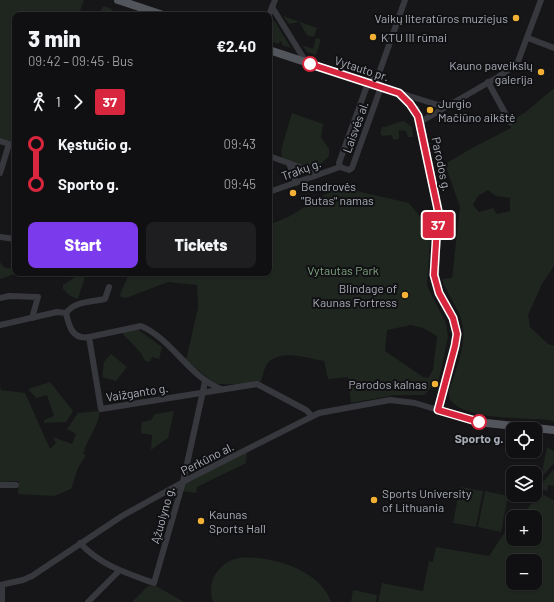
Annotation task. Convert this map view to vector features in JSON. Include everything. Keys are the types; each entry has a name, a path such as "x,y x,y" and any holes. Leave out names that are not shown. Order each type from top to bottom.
{"main road":[{"path":"118,0 141,4 157,12"},
{"name":"Vytauto pr.","path":"272,51 399,93"},
{"name":"Parodos g.","path":"399,93 415,109 420,122 438,210 434,275 439,293 453,318 457,334 438,410"},
{"path":"438,410 486,423 554,430"}],"street":[{"path":"270,12 274,0"},
{"path":"381,87 378,76 405,0"},
{"path":"420,122 517,64 541,0"},
{"path":"272,7 306,62"},
{"path":"528,38 554,48"},
{"path":"368,83 378,76"},
{"path":"488,82 510,122"},
{"name":"Laisvės al.","path":"368,83 339,163 340,167 349,170 352,168 381,87"},
{"name":"Vytauto pr.","path":"399,93 438,105 449,104"},
{"path":"0,141 12,145 0,173"},
{"path":"272,157 308,170 314,176"},
{"path":"289,164 296,183"},
{"name":"Trakų g.","path":"272,191 340,167"},
{"path":"0,237 12,239"},
{"path":"66,313 71,307 78,304 105,299 108,287"},
{"path":"0,298 9,296 38,298 32,318"},
{"path":"0,325 57,312 66,313"},
{"path":"66,313 73,333 81,338 141,326 152,333 205,382 223,390"},
{"name":"Vaižganto g.","path":"89,337 101,409 259,384 306,410 312,416"},
{"name":"Ąžuolyno g.","path":"119,571 154,583 183,482 205,382"},
{"name":"Perkūno al.","path":"2,602 1,585 23,580 32,576 104,526 183,482 312,416 330,410 390,400 415,403 438,410"},
{"path":"0,485 16,485"},
{"path":"80,543 91,555 119,571 88,602"}],"green space":[{"path":"0,0 84,0 80,12 12,12 12,142 0,139"},
{"path":"103,6 112,9 112,12 100,12"},
{"path":"283,16 317,28 314,37 307,35 299,22 289,24"},
{"path":"274,20 291,48 282,45 282,42 280,41 279,44 272,42 272,26"},
{"path":"316,38 321,39 316,55 307,52 302,45 313,49"},
{"path":"554,88 554,266 542,284 528,315 530,327 548,344 554,346 554,421 500,417 473,413 452,402 449,395 459,362 463,343 463,333 459,313 442,279 452,278 460,207 445,164 511,128 510,122 527,111","holes":["488,190 496,196 510,198 510,211 497,214 493,208 479,212 473,205 478,196"]},
{"path":"292,113 323,124 321,137 329,149 329,156 315,170 282,158 281,150"},
{"path":"404,121 412,127 413,137 408,137 406,131 399,130 399,139 394,140 391,135 383,136 380,134 382,127"},
{"path":"294,167 307,172 309,174 296,178"},
{"name":"Vytautas Park","path":"348,187 361,192 409,203 426,224 431,227 427,286 446,323 448,337 439,379 424,395 395,395 351,403 348,377 328,379 324,361 294,355 279,356 272,359 266,366 261,381 246,384 215,384 186,360 198,308 197,285 168,282 126,298 121,297 120,294 128,276 272,276 272,224 288,217 336,188","holes":["411,325 423,328 437,336 433,370 428,378 423,377 385,351 387,330"]},
{"path":"0,262 6,268 12,268 12,275 0,279"},
{"path":"76,276 85,276 78,299 70,296 63,289 63,285"},
{"path":"136,328 162,347 159,359 152,357 150,362 145,361 141,353 121,332"},
{"path":"111,354 127,367 116,381 102,377 104,362"},
{"path":"50,382 73,411 66,422 44,423 44,420 54,416 47,395 36,398 28,389"},
{"path":"0,386 1,390 25,393 50,449 56,443 53,437 72,444 76,434 67,429 78,413 100,411 99,417 83,454 86,455 78,468 71,489 54,496 18,494 19,481 0,482"},
{"path":"174,411 168,438 151,450 152,435 141,433 142,422 151,420 155,414"},
{"path":"547,447 554,451 554,463 542,477"},
{"path":"247,451 246,463 197,487 196,493 182,491 184,483"},
{"path":"554,469 554,486 548,485 547,491 542,490 542,483"},
{"path":"460,487 483,491 476,527 453,523"},
{"path":"485,491 506,496 507,502 501,532 478,527"},
{"path":"542,494 554,500 554,602 378,602 382,583 423,591 429,561 433,562 436,547 489,556 506,530 506,546 542,546 542,510 527,510 532,502 542,502"},
{"path":"238,558 264,559 292,566 316,581 325,591 331,602 213,602 211,587 215,574 225,564"},
{"path":"148,586 156,586 184,602 132,602"},
{"path":"353,590 377,595 376,602 351,602"}],"bus line":[{"name":"37","path":"310,64 399,93 415,109 425,141 438,210 439,219 434,275 439,293 453,318 457,334 438,410 479,422"}],"place":[{"name":"Vaikų literatūros muziejus","path":"516,18"},
{"name":"KTU III rūmai","path":"373,37"},
{"name":"Kauno paveikslų galerija","path":"541,72"},
{"name":"Jurgio Mačiūno aikštė","path":"430,110"},
{"name":"Bendrovės \"Butas\" namas","path":"293,193"},
{"name":"Blindage of Kaunas Fortress","path":"405,295"},
{"name":"Parodos kalnas","path":"435,384"},
{"name":"Sporto g.","path":"479,422"},
{"name":"Sports University of Lithuania","path":"374,500"},
{"name":"Kaunas Sports Hall","path":"201,521"}]}
